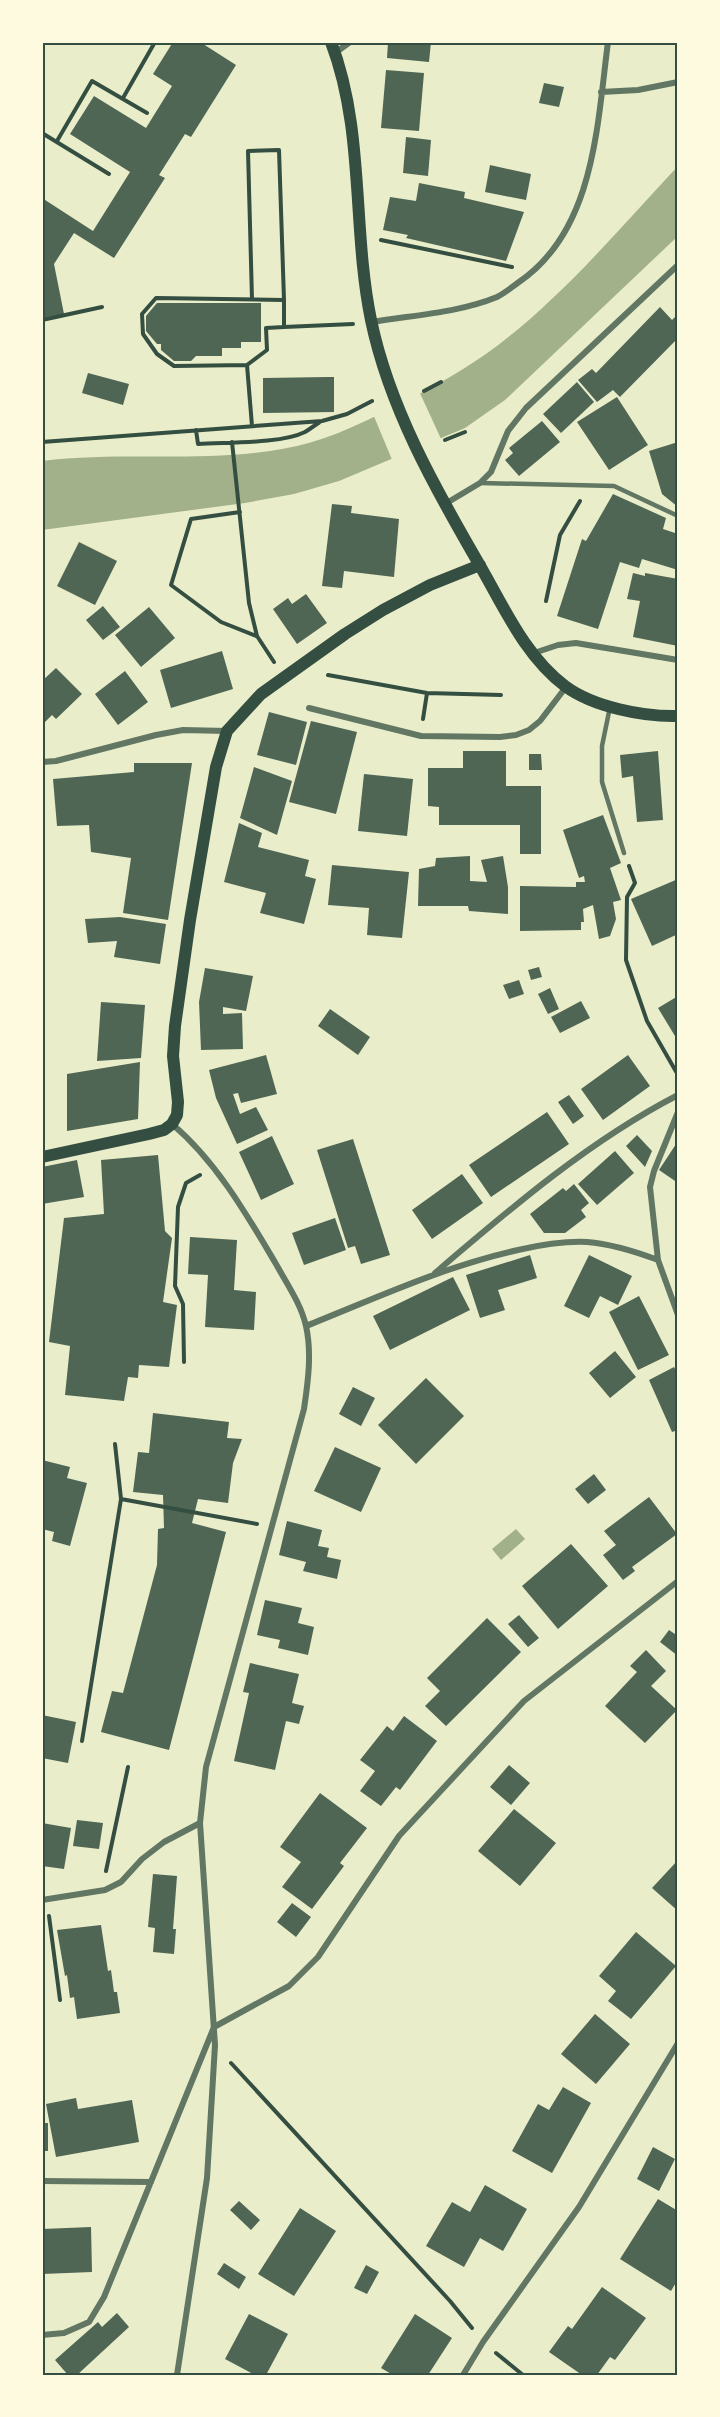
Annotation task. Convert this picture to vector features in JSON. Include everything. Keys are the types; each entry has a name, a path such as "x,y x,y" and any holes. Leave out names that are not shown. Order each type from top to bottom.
{"main road":[{"path":"333,47 348,99 355,147 362,272 372,322 392,390 444,505 514,628 566,687 610,707 656,716 678,716"},
{"path":"42,1156 164,1130 172,1124 177,1115 178,1102 173,1056 179,998 216,767 227,731 261,694 345,634 383,610 430,585 480,565"}],"street":[{"path":"333,47 350,42"},
{"path":"372,322 466,307 499,296 531,274 557,246 574,218 586,184 608,42"},
{"path":"601,93 638,90 678,82"},
{"path":"444,505 480,483 491,472 508,431 526,408 678,265"},
{"path":"534,653 558,645 576,643 678,660"},
{"path":"309,708 421,736 500,737 516,735 529,730 540,721 566,687"},
{"path":"42,762 56,761 165,733 183,730 227,731"},
{"path":"432,1275 550,1178 645,1112 678,1095"},
{"path":"678,1112 654,1171 650,1187 658,1260 678,1315"},
{"path":"172,1124 184,1133 219,1175 295,1297 306,1326 308,1369 304,1409 206,1767 201,1823 215,2045 207,2178 177,2375"},
{"path":"306,1326 432,1275 495,1255 543,1245 584,1242 624,1247 658,1260"},
{"path":"42,2336 64,2333 89,2322 104,2297 214,2027 289,1986 318,1957 399,1836 524,1701 678,1581"},
{"path":"45,1900 105,1890 121,1882 142,1859 164,1842 201,1823"},
{"path":"463,2375 483,2342 579,2206 678,2043"},
{"path":"42,2181 151,2182"}],"lane":[{"path":"480,483 614,486 678,516"},
{"path":"610,707 602,746 602,782 624,852"}],"path":[{"path":"123,98 155,42"},
{"path":"57,141 92,81 147,113"},
{"path":"43,134 109,174"},
{"path":"252,299 248,151 279,150 284,327"},
{"path":"381,240 506,264 531,274"},
{"path":"284,300 156,298 142,314 143,334 157,354 174,366 247,365 267,350 266,328 372,322"},
{"path":"42,320 102,307"},
{"path":"247,365 252,426"},
{"path":"424,391 441,382"},
{"path":"42,442 322,420 347,414 372,400"},
{"path":"196,430 198,444 232,442 304,433 322,420"},
{"path":"445,440 465,432"},
{"path":"232,442 249,603 257,636 285,678"},
{"path":"546,601 560,535 590,485"},
{"path":"240,512 191,519 171,585 220,622 257,636"},
{"path":"328,675 427,693 501,695"},
{"path":"421,736 427,693"},
{"path":"624,852 635,883 627,897 626,960 647,1021 678,1075"},
{"path":"184,1362 183,1304 175,1286 178,1207 186,1183"},
{"path":"82,1741 121,1499 116,1444"},
{"path":"121,1499 273,1527"},
{"path":"105,1890 106,1869 128,1767"},
{"path":"45,1900 60,2000"},
{"path":"215,2045 450,2301 483,2342 523,2375"}],"shaded area":[{"path":"678,166 678,236 505,400 465,428 339,481 294,494 245,503 42,530 42,461 102,457 222,455 282,449 339,433 439,384 510,336 561,291"},
{"path":"516,1529 525,1539 501,1560 492,1549"}],"pier":[{"path":"419,391 442,441 393,462 373,414"}],"building":[{"path":"173,42 200,42 236,65 191,137 185,134 159,175 165,178 114,258 74,233 54,264 64,314 42,318 42,198 93,231 130,172 70,134 94,96 146,128 172,86 153,74"},
{"path":"388,42 431,42 429,62 387,58"},
{"path":"386,70 424,73 419,131 381,128"},
{"path":"544,83 564,87 559,107 539,103"},
{"path":"406,137 431,140 428,176 403,173"},
{"path":"490,165 531,174 526,200 485,192"},
{"path":"419,183 465,192 464,198 524,212 506,261 406,238 408,235 383,230 390,197 416,201"},
{"path":"157,303 261,303 261,342 241,342 241,348 222,348 222,356 196,356 191,361 174,361 161,350 161,344 157,344 146,331 146,316"},
{"path":"660,307 672,320 678,314 678,338 620,397 613,390 597,402 578,380 592,369 596,373"},
{"path":"88,373 129,384 123,405 82,393"},
{"path":"334,377 334,412 263,413 263,378"},
{"path":"577,382 594,402 561,433 543,414"},
{"path":"617,397 648,445 609,470 577,422"},
{"path":"542,421 560,442 519,476 505,460 513,453 509,448"},
{"path":"678,442 678,507 662,494 649,451"},
{"path":"613,494 666,518 663,529 678,534 678,570 642,559 639,568 620,562 598,629 557,616 582,539 586,541"},
{"path":"332,504 352,506 351,513 399,519 394,577 344,571 342,588 322,586"},
{"path":"79,542 117,561 95,605 57,586"},
{"path":"633,573 678,579 678,646 633,637 640,601 627,599"},
{"path":"306,594 327,623 297,644 273,609 288,598 292,604"},
{"path":"103,606 120,627 103,640 86,620"},
{"path":"149,607 175,638 141,667 115,635"},
{"path":"222,651 233,689 171,708 160,670"},
{"path":"56,668 82,694 56,719 52,715 42,725 42,681"},
{"path":"125,671 148,702 118,725 95,694"},
{"path":"269,712 307,722 296,765 257,755"},
{"path":"311,721 357,732 336,814 289,802"},
{"path":"463,751 506,751 506,786 541,786 541,854 520,854 520,825 439,825 439,807 428,806 428,768 463,768"},
{"path":"658,751 663,820 637,822 633,776 622,778 620,755"},
{"path":"529,754 541,754 542,770 529,770"},
{"path":"134,763 192,763 168,920 123,913 131,858 91,852 89,825 57,826 53,779 134,772"},
{"path":"254,767 292,781 277,835 240,818"},
{"path":"364,774 413,779 407,836 358,831"},
{"path":"603,815 621,863 610,868 621,900 613,902 616,919 610,936 599,939 593,905 583,909 584,922 581,922 581,930 520,931 520,886 576,887 576,882 585,882 584,876 579,878 563,830"},
{"path":"239,823 262,833 258,847 309,860 305,876 316,879 304,924 260,913 266,893 224,882"},
{"path":"470,856 470,881 487,882 481,860 503,856 508,887 508,914 469,911 468,906 418,906 419,869 435,866 436,858"},
{"path":"332,865 409,872 402,938 367,935 369,908 328,905"},
{"path":"678,879 678,934 652,946 631,899"},
{"path":"120,917 166,924 160,964 114,957 117,941 88,943 85,919"},
{"path":"539,967 542,977 531,980 528,970"},
{"path":"205,968 253,976 246,1011 223,1007 223,1014 242,1013 243,1049 201,1050 199,1002"},
{"path":"519,980 524,994 509,999 503,985"},
{"path":"550,988 559,1009 548,1014 538,994"},
{"path":"678,996 678,1041 658,1008"},
{"path":"581,1001 590,1018 560,1033 551,1017"},
{"path":"101,1002 145,1005 141,1058 97,1061"},
{"path":"330,1009 370,1037 358,1055 318,1026"},
{"path":"266,1055 277,1094 241,1103 238,1093 233,1094 240,1114 256,1107 268,1130 237,1144 216,1098 209,1070"},
{"path":"628,1055 650,1086 603,1120 581,1089"},
{"path":"140,1062 138,1119 67,1131 67,1074"},
{"path":"569,1095 584,1116 573,1124 558,1102"},
{"path":"547,1112 569,1144 491,1197 469,1165"},
{"path":"637,1135 652,1151 645,1167 626,1146"},
{"path":"272,1136 294,1184 261,1200 239,1152"},
{"path":"353,1139 390,1255 361,1264 355,1246 348,1248 317,1150"},
{"path":"678,1141 678,1183 659,1170"},
{"path":"615,1151 634,1173 597,1205 578,1184"},
{"path":"158,1155 165,1231 172,1238 163,1302 177,1305 169,1367 139,1365 138,1378 128,1377 124,1401 65,1395 70,1346 49,1342 64,1218 104,1214 101,1160"},
{"path":"77,1160 84,1197 42,1204 42,1167"},
{"path":"462,1174 483,1203 432,1239 412,1210"},
{"path":"574,1184 589,1203 581,1210 586,1217 565,1233 544,1233 530,1214 563,1188 566,1191"},
{"path":"335,1218 346,1250 304,1265 292,1233"},
{"path":"190,1237 237,1240 234,1290 256,1292 254,1330 205,1327 208,1275 188,1274"},
{"path":"530,1255 537,1278 498,1290 505,1310 480,1318 466,1275"},
{"path":"589,1255 632,1276 618,1305 600,1296 589,1318 564,1306"},
{"path":"453,1277 470,1310 390,1350 373,1316"},
{"path":"639,1296 669,1355 638,1370 609,1312"},
{"path":"615,1351 636,1377 610,1398 589,1373"},
{"path":"674,1367 678,1375 678,1430 672,1432 649,1380"},
{"path":"426,1378 464,1416 416,1464 378,1425"},
{"path":"353,1387 375,1398 361,1426 339,1414"},
{"path":"153,1413 229,1422 227,1438 242,1439 233,1463 228,1503 198,1499 192,1523 226,1532 169,1750 101,1732 112,1691 123,1693 157,1565 158,1529 164,1528 163,1495 133,1492 138,1452 149,1453"},
{"path":"335,1447 381,1468 361,1512 314,1491"},
{"path":"42,1460 70,1467 67,1478 87,1483 70,1546 52,1541 54,1532 42,1529"},
{"path":"594,1474 606,1490 588,1504 575,1489"},
{"path":"649,1497 677,1534 632,1567 635,1571 623,1580 603,1555 616,1545 604,1531"},
{"path":"287,1521 322,1530 318,1546 329,1548 327,1557 341,1560 337,1579 303,1571 306,1562 279,1555"},
{"path":"571,1544 608,1586 558,1629 522,1586"},
{"path":"265,1600 302,1608 298,1623 314,1627 308,1655 278,1648 280,1640 257,1635"},
{"path":"519,1615 539,1638 528,1647 508,1624"},
{"path":"487,1618 521,1652 446,1726 425,1706 440,1691 427,1678"},
{"path":"669,1630 678,1636 678,1656 660,1642"},
{"path":"646,1650 666,1671 651,1686 677,1710 645,1743 605,1706 637,1672 630,1666"},
{"path":"250,1663 299,1674 292,1703 304,1706 299,1724 286,1721 275,1770 234,1761 249,1693 243,1692"},
{"path":"42,1715 76,1722 68,1763 42,1758"},
{"path":"404,1716 437,1741 400,1790 396,1787 381,1806 360,1791 375,1771 360,1760 387,1726 393,1731"},
{"path":"509,1765 530,1783 511,1805 490,1787"},
{"path":"320,1793 367,1828 340,1863 344,1866 312,1909 282,1887 301,1862 280,1847"},
{"path":"514,1809 556,1843 520,1886 478,1851"},
{"path":"77,1820 103,1823 99,1849 73,1846"},
{"path":"42,1823 71,1828 64,1869 42,1866"},
{"path":"678,1860 678,1911 652,1888"},
{"path":"153,1874 177,1876 173,1929 176,1929 174,1954 153,1952 155,1928 148,1927"},
{"path":"292,1903 311,1917 296,1937 277,1922"},
{"path":"101,1925 108,1971 111,1970 120,2013 77,2019 74,1997 70,1998 67,1975 65,1976 57,1930"},
{"path":"636,1932 676,1966 631,2019 608,2001 616,1991 599,1976"},
{"path":"595,2014 630,2044 596,2084 561,2054"},
{"path":"563,2087 591,2103 552,2173 512,2151 538,2104 549,2110"},
{"path":"76,2098 78,2109 132,2100 139,2142 56,2157 46,2104"},
{"path":"42,2123 48,2123 48,2151 42,2151"},
{"path":"653,2147 675,2159 659,2191 637,2179"},
{"path":"485,2185 527,2209 503,2251 480,2238 464,2267 426,2246 452,2202 470,2212"},
{"path":"658,2199 678,2211 678,2279 671,2291 620,2259"},
{"path":"239,2201 260,2220 251,2230 230,2210"},
{"path":"300,2208 336,2231 294,2296 258,2274"},
{"path":"91,2227 92,2272 42,2274 42,2229"},
{"path":"224,2263 246,2277 239,2289 217,2274"},
{"path":"366,2265 379,2272 367,2294 354,2288"},
{"path":"602,2287 646,2318 615,2360 610,2357 597,2375 582,2375 549,2352 568,2326 572,2329"},
{"path":"117,2313 129,2327 77,2375 68,2375 55,2360 98,2322 102,2327"},
{"path":"249,2314 288,2334 266,2375 255,2375 225,2359"},
{"path":"415,2314 452,2338 428,2375 393,2375 381,2368"}]}
